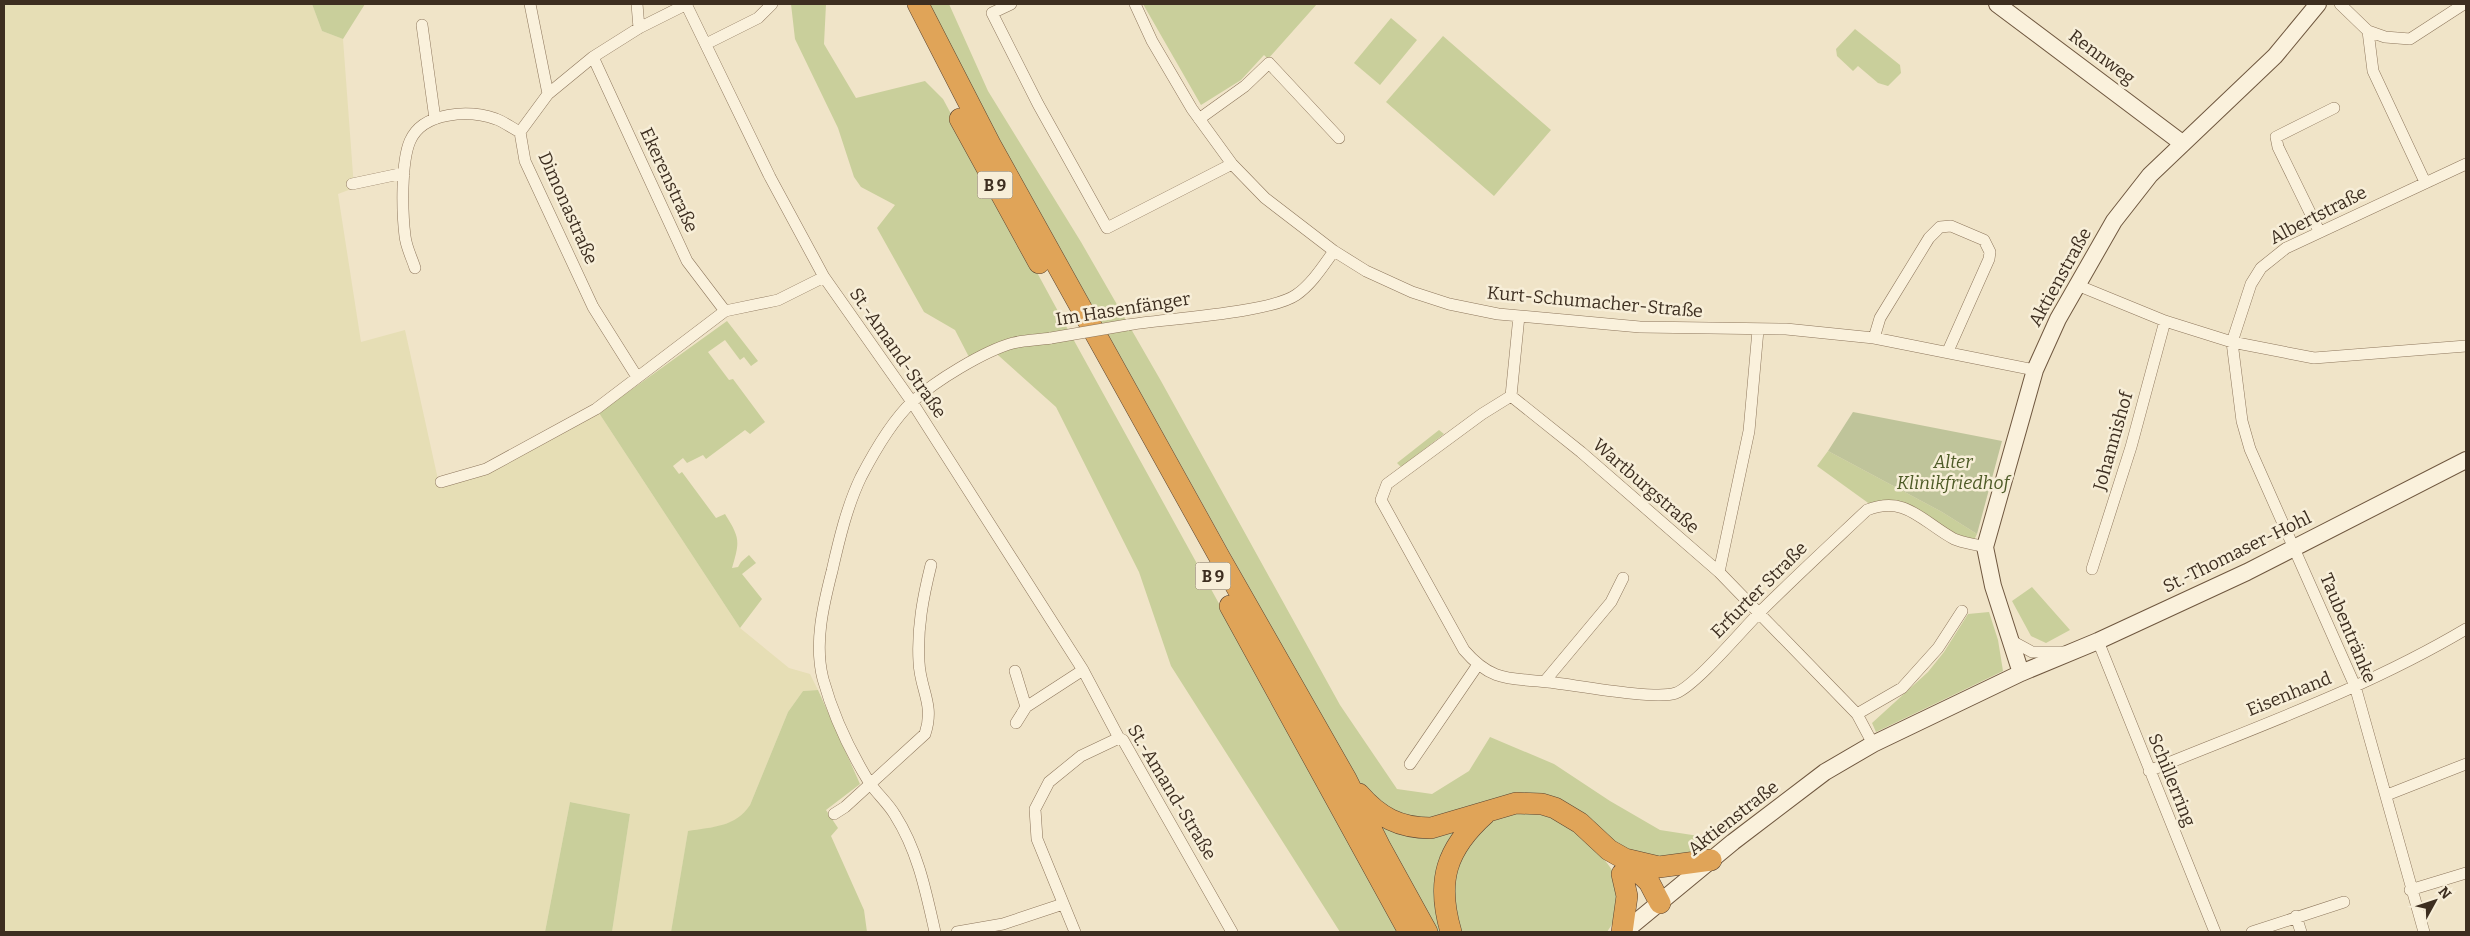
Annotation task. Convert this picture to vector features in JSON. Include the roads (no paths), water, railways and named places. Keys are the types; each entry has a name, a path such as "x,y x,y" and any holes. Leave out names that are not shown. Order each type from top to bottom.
{"highway":[{"name":"B 9","path":"903,4 994,184 1156,471 1409,932"},
{"name":"B 9","path":"918,4 998,160 1220,558 1346,779 1379,845 1427,932"},
{"path":"1346,779 1368,804 1386,819 1401,825 1431,828 1516,803 1549,806 1568,814 1580,822 1619,861 1649,882 1660,903"},
{"path":"1451,932 1445,901 1445,879 1450,859 1458,842 1487,812"},
{"path":"1619,861 1659,867 1711,860"},
{"path":"1619,861 1627,896 1623,932"}],"street":[{"path":"530,4 548,94"},
{"path":"637,4 639,28"},
{"path":"416,268 405,236 404,173 405,157 411,139 422,126 435,119 464,114 496,119 520,132 548,94 593,57 639,28 687,4"},
{"name":"St.-Amand-Straße","path":"687,4 770,177 824,277 912,402 1083,670 1119,738 1123,740 1232,932"},
{"path":"706,44 758,18 772,4"},
{"path":"1012,4 992,13 1038,104 1107,228 1232,164"},
{"name":"Kurt-Schumacher-Straße","path":"1135,4 1152,41 1199,119 1232,164 1265,198 1334,251 1366,270 1412,292 1449,304 1498,314 1640,326 1758,330 1786,329 1874,338 1948,351 2035,370"},
{"name":"Rennweg","path":"1997,4 2182,143"},
{"name":"Aktienstraße","path":"1623,932 1711,860 1825,772 1874,744 2021,673 1993,586 1984,547 2035,370 2077,285 2114,221 2150,175 2275,56 2318,4"},
{"path":"2340,4 2368,31 2385,37 2410,40 2464,4"},
{"path":"422,25 435,119"},
{"path":"2368,31 2373,71 2425,182"},
{"name":"Ekerenstraße","path":"593,57 687,261 726,310"},
{"path":"1199,119 1245,86 1270,63 1338,138"},
{"path":"2319,231 2278,147 2276,137 2334,108"},
{"name":"Dimonastraße","path":"520,132 525,161 593,307 637,377"},
{"name":"Albertstraße","path":"2232,342 2251,284 2261,268 2286,248 2466,164"},
{"path":"352,184 404,173"},
{"path":"1874,338 1880,318 1928,238 1940,227 1951,226 1984,240 1990,252 1989,259 1948,351"},
{"name":"Im Hasenfänger","path":"935,932 920,864 895,814 870,784 834,713 823,678 818,646 838,547 861,477 890,430 912,402 950,375 995,349 1015,343 1127,324 1235,310 1283,301 1296,295 1306,286 1334,251"},
{"path":"441,482 486,470 596,409 726,310 778,300 824,277"},
{"path":"2077,285 2165,321 2232,342 2314,358 2466,346"},
{"path":"1512,396 1519,316"},
{"name":"Johannishof","path":"2092,570 2131,448 2165,321"},
{"path":"1719,572 1749,432 1758,330"},
{"name":"Taubentränke","path":"2232,342 2242,421 2262,479 2355,686 2387,795 2410,890 2424,932"},
{"name":"Erfurter Straße","path":"1512,396 1482,414 1387,484 1381,500 1457,640 1478,666 1497,676 1610,690 1663,695 1676,693 1690,683 1760,612 1866,510 1882,504 1899,505 1956,540 1984,547"},
{"name":"Wartburgstraße","path":"1512,396 1581,452 1719,572 1760,612 1809,666 1857,714"},
{"name":"St.-Thomaser-Hohl","path":"2021,673 2098,641 2247,572 2466,460"},
{"path":"834,814 845,807 925,734 930,717 918,663 920,608 931,565"},
{"path":"1545,681 1611,602 1623,578"},
{"path":"1874,744 1857,714 1902,688 1938,648 1962,611"},
{"name":"Eisenhand","path":"2149,771 2355,686 2435,648 2466,629"},
{"path":"2010,640 2032,652 2071,652"},
{"name":"Schillerring","path":"2098,641 2215,932"},
{"path":"1410,764 1478,666"},
{"path":"1016,723 1026,707 1083,670"},
{"path":"1015,671 1026,707"},
{"path":"1075,932 1036,839 1035,809 1049,782 1081,756 1119,738"},
{"path":"2387,795 2466,764"},
{"path":"2410,890 2466,872"},
{"path":"2252,932 2296,916 2344,902"},
{"path":"957,932 1003,924 1063,904"},
{"path":"2296,916 2301,932"}],"park label":[{"name":"Alter Klinikfriedhof","path":"1953,472"}]}
